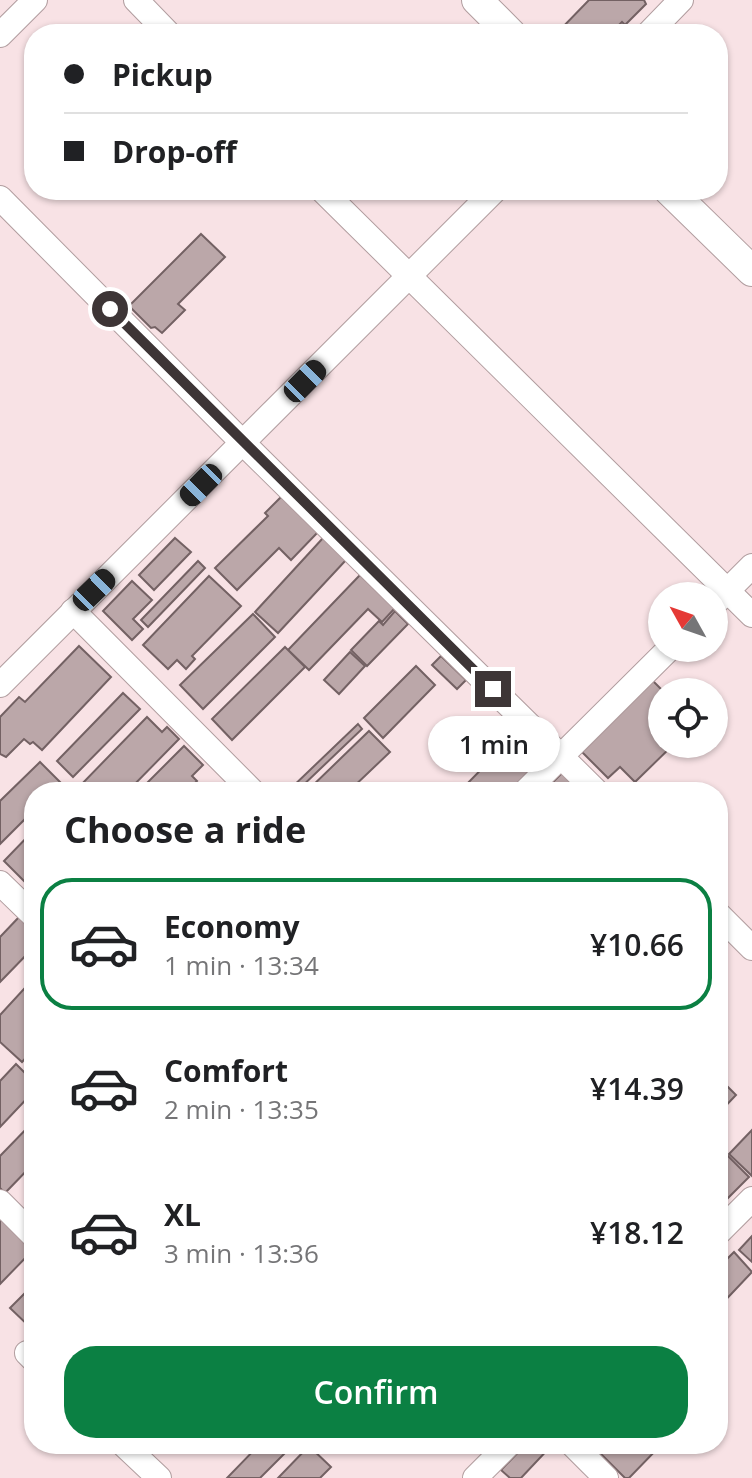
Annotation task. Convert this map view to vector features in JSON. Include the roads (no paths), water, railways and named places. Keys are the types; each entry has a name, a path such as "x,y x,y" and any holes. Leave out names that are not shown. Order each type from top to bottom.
{"street":[{"path":"0,35 35,0"},
{"path":"136,0 159,24"},
{"path":"477,0 501,24"},
{"path":"658,24 681,0"},
{"path":"0,198 587,782"},
{"path":"332,200 706,582"},
{"path":"0,685 485,200"},
{"path":"679,200 752,271"},
{"path":"728,590 752,566"},
{"path":"728,601 752,615"},
{"path":"73,611 243,782"},
{"path":"535,782 656,662"},
{"path":"0,883 24,906"},
{"path":"728,924 752,948"},
{"path":"728,1223 752,1199"},
{"path":"0,1202 24,1226"},
{"path":"134,1454 159,1478"},
{"path":"475,1478 499,1454"},
{"path":"582,1454 606,1478"}]}
